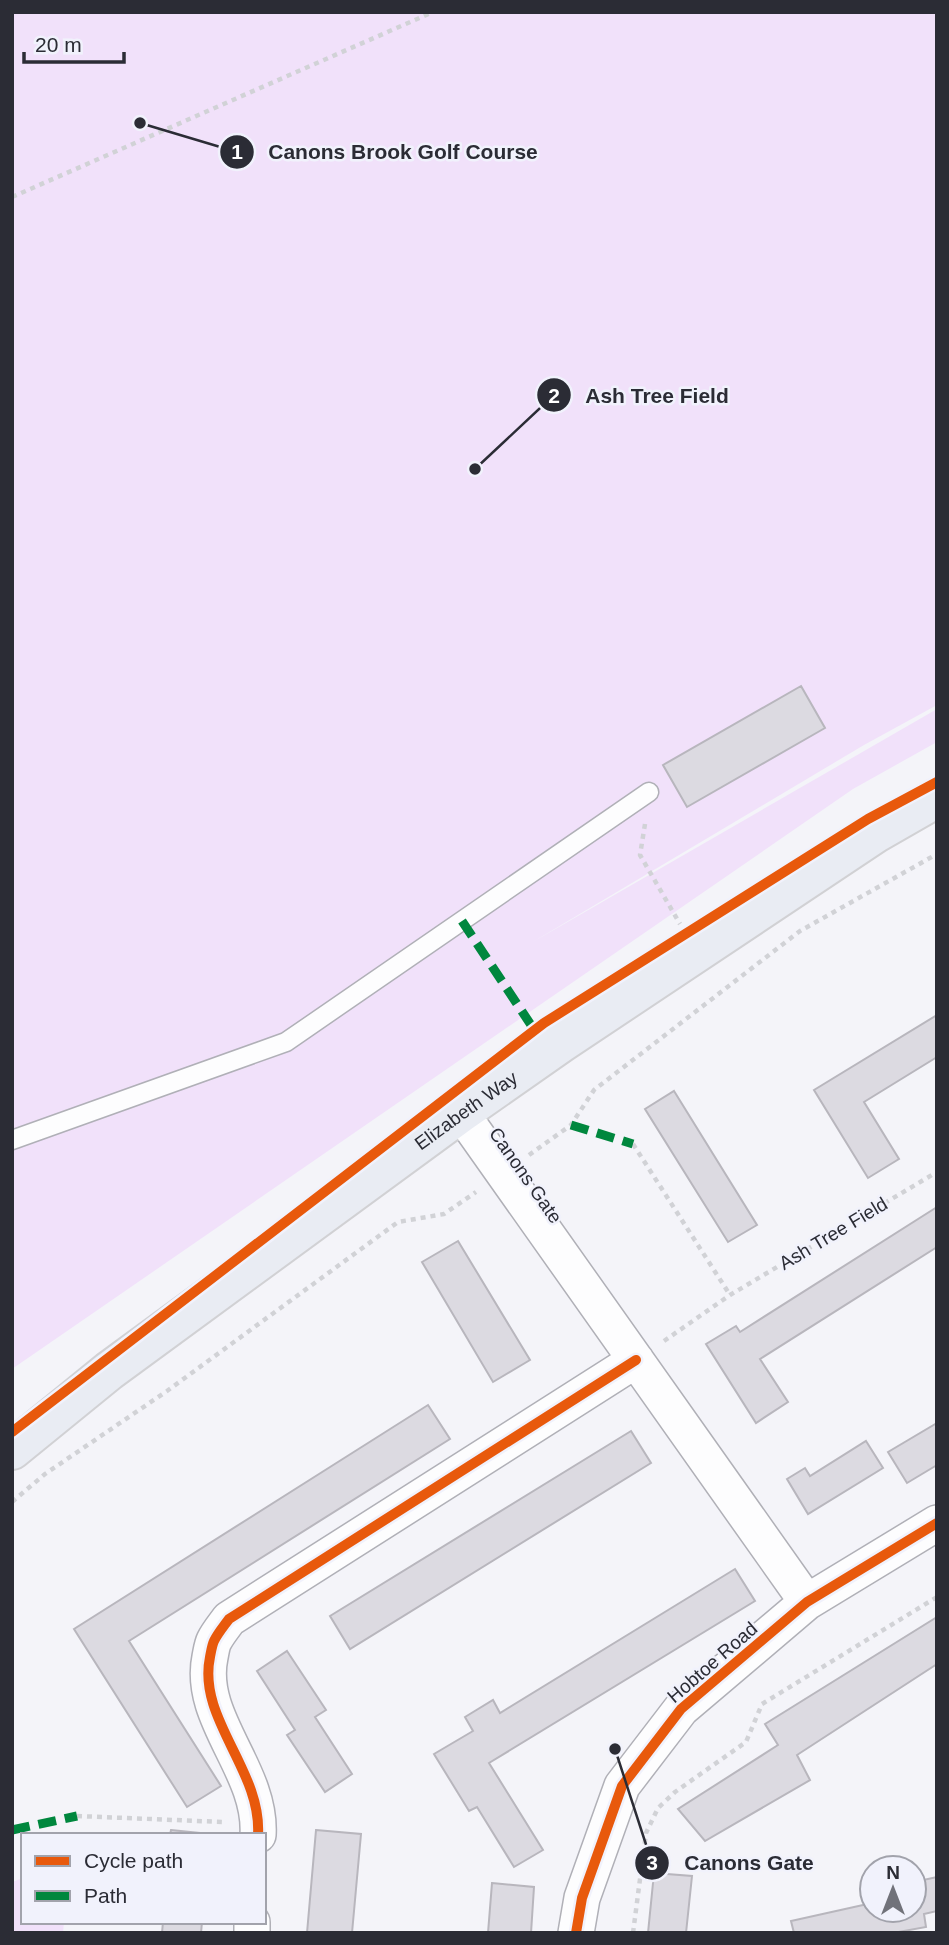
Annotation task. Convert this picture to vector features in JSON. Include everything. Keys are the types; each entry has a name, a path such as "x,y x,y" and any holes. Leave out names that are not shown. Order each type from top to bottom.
{"main road":[{"name":"Elizabeth Way","path":"12,1450 109,1371 561,1043 864,841 937,798"}],"street":[{"name":"Canons Gate","path":"461,1114 807,1602"},
{"path":"258,1829 253,1795 212,1704 207,1670 213,1642 229,1619 636,1360"},
{"name":"Hobtoe Road","path":"576,1933 582,1898 622,1786 681,1709 807,1602 937,1523"}],"lane":[{"path":"12,1140 286,1042 649,792"}],"path":[{"path":"12,197 433,12"},
{"path":"646,864 686,934"},
{"path":"633,1144 730,1295"},
{"path":"633,1933 646,1833 658,1808 675,1792 746,1742 762,1704 937,1597"},
{"path":"77,1816 258,1829"}],"shaded area":[{"path":"12,12 937,12 937,705 864,745 531,943 937,709 937,742 853,789 12,1369"},
{"path":"21,1879 21,1924 64,1924 63,1933 12,1933 12,1882"}],"building":[{"path":"801,686 825,728 687,807 663,765"},
{"path":"937,1015 937,1057 864,1102 899,1159 868,1178 814,1090"},
{"path":"674,1091 757,1225 728,1242 645,1109"},
{"path":"937,1207 937,1247 760,1359 788,1402 756,1423 706,1344 736,1326 740,1332"},
{"path":"458,1241 530,1360 493,1382 422,1262"},
{"path":"428,1405 450,1439 129,1641 221,1786 187,1807 74,1629"},
{"path":"937,1423 937,1465 907,1483 888,1452"},
{"path":"631,1431 651,1463 350,1649 330,1616"},
{"path":"866,1441 883,1468 808,1514 787,1479 805,1468 810,1476"},
{"path":"735,1569 755,1601 489,1763 543,1850 514,1867 477,1807 469,1811 434,1754 473,1731 465,1717 493,1700 500,1713"},
{"path":"937,1617 937,1664 797,1755 810,1780 705,1841 678,1809 778,1745 765,1724"},
{"path":"287,1651 326,1710 315,1717 352,1774 325,1792 287,1735 295,1730 257,1671"},
{"path":"171,1830 200,1833 170,1833"},
{"path":"316,1830 361,1834 352,1933 307,1933"},
{"path":"654,1873 692,1876 686,1933 648,1933"},
{"path":"937,1877 937,1911 928,1913 928,1879"},
{"path":"492,1883 534,1887 531,1933 488,1933"},
{"path":"858,1906 858,1924 926,1924 926,1927 893,1933 794,1933 791,1921"},
{"path":"163,1924 202,1924 201,1933 162,1933"}],"marked path":[{"path":"462,921 535,1031"},
{"path":"571,1125 633,1144"},
{"path":"12,1830 77,1816"}],"cycle path":[{"path":"12,1432 544,1023 868,819 937,782"},
{"path":"258,1833 257,1811 250,1788 221,1723 208,1680 213,1643 229,1619 636,1360"},
{"path":"576,1933 582,1898 622,1786 681,1709 807,1602 937,1523"}],"place":[{"name":"Canons Brook Golf Course","path":"140,123"},
{"name":"Ash Tree Field","path":"475,469"},
{"name":"Canons Gate","path":"615,1749"}]}
